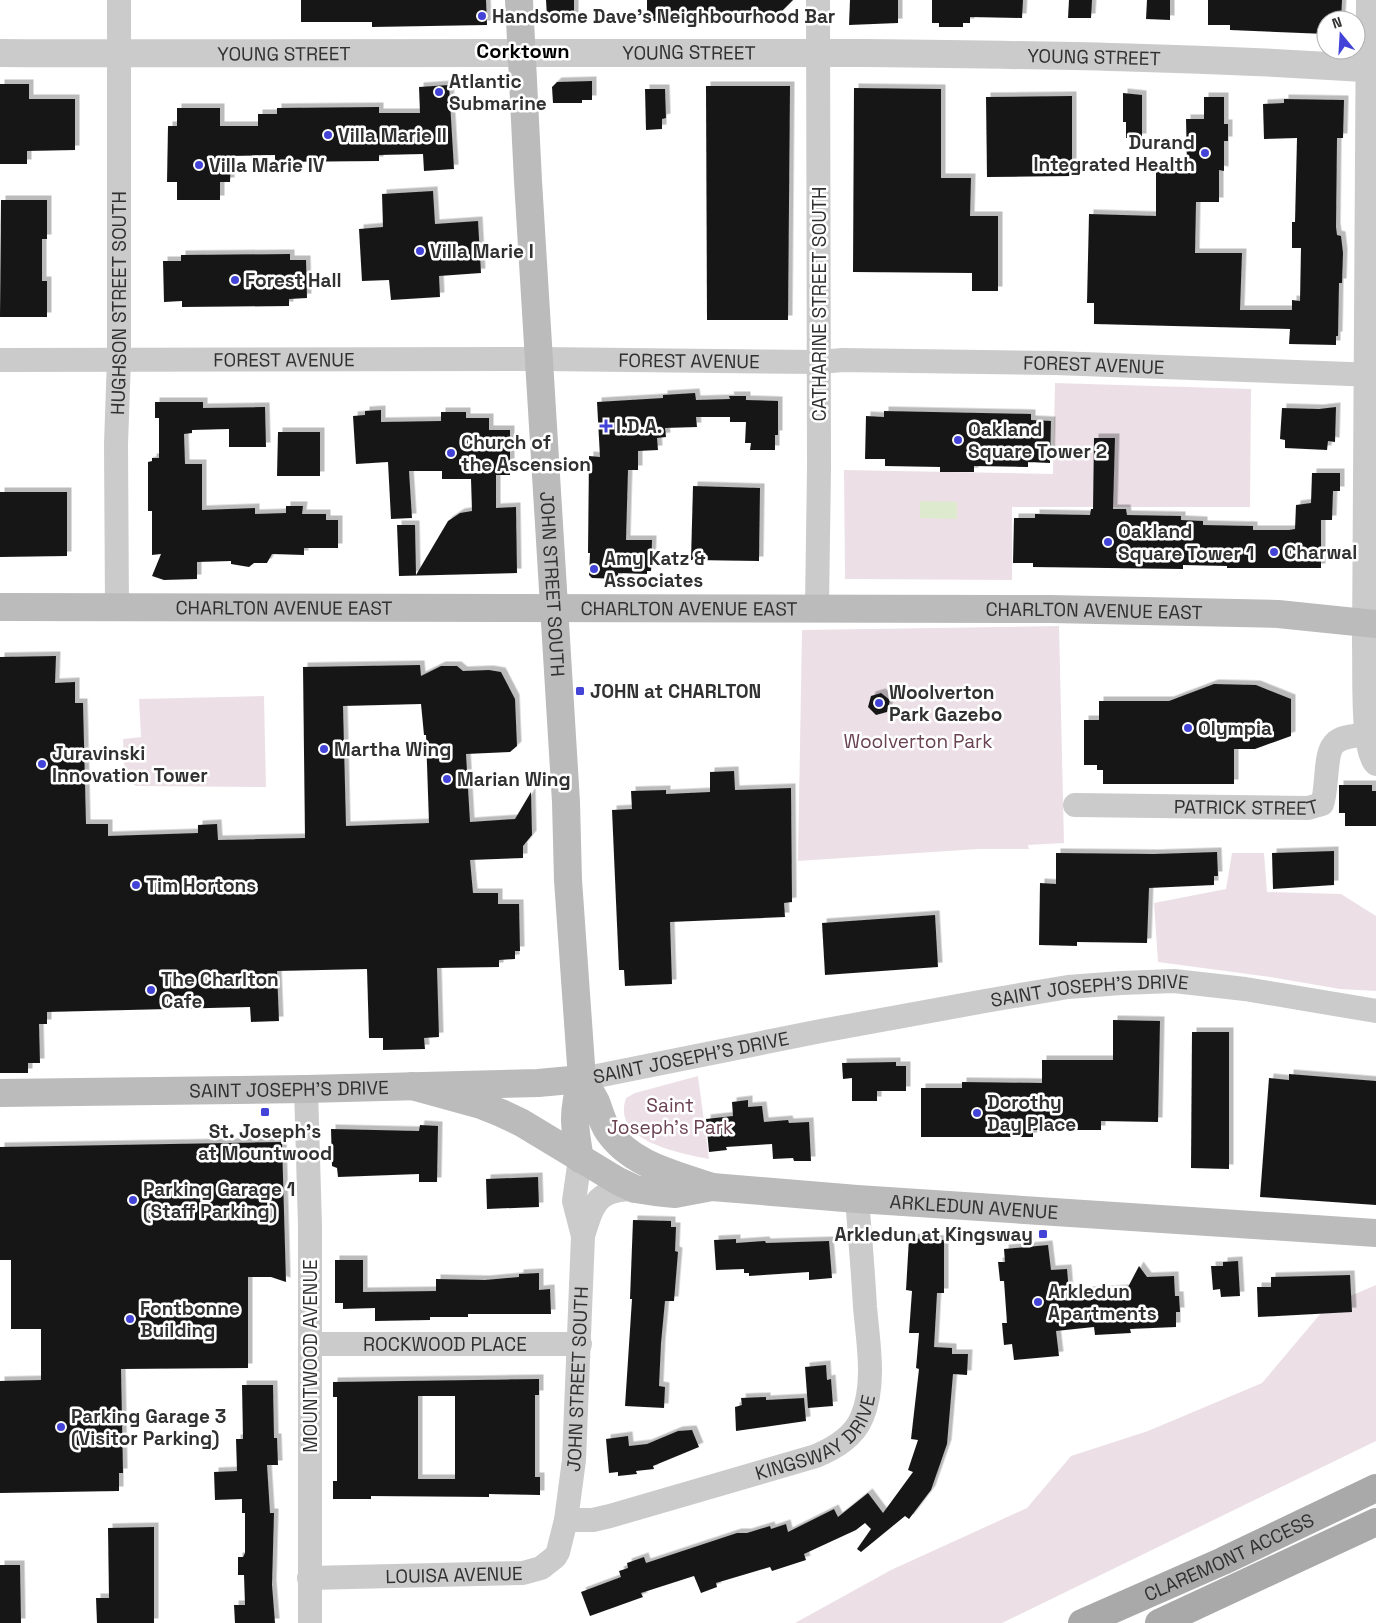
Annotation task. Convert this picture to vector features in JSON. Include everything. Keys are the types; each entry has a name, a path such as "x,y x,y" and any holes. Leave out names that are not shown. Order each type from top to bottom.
{"main road":[{"name":"JOHN STREET SOUTH","path":"519,0 566,802 568,880 582,1079 574,1104 580,1159"},
{"name":"CHARLTON AVENUE EAST","path":"0,607 817,608 1278,614 1370,624"},
{"name":"JOHN STREET SOUTH","path":"582,1079 597,1104 600,1118 608,1131 626,1150 657,1168 712,1187"},
{"name":"SAINT JOSEPH'S DRIVE","path":"0,1093 306,1089 538,1083 582,1079"},
{"name":"ARKLEDUN AVENUE","path":"412,1086 481,1105 501,1113 522,1123 602,1173 635,1189 675,1194 712,1187 857,1199 1376,1232"},
{"name":"CLAREMONT ACCESS","path":"1082,1623 1223,1561 1376,1488"},
{"name":"CLAREMONT ACCESS","path":"1159,1623 1376,1522"}],"street":[{"name":"HUGHSON STREET SOUTH","path":"117,607 116,444 119,0"},
{"name":"CATHARINE STREET SOUTH","path":"817,608 819,362 818,0"},
{"path":"1368,0 1371,69 1370,624 1365,734 1372,761 1376,764"},
{"name":"YOUNG STREET","path":"0,53 522,52 1090,56 1251,61 1371,69"},
{"name":"FOREST AVENUE","path":"0,360 539,358 819,362 843,360 1029,363 1371,375"},
{"name":"PATRICK STREET","path":"1074,805 1308,808 1322,804 1330,750 1335,743 1346,738 1365,734"},
{"name":"SAINT JOSEPH'S DRIVE","path":"582,1079 821,1030 985,1001 1114,983 1174,981 1203,984 1285,995 1376,1011"},
{"name":"MOUNTWOOD AVENUE","path":"306,1089 310,1344 310,1623"},
{"name":"JOHN STREET SOUTH","path":"580,1159 574,1201 583,1236"},
{"name":"JOHN STREET SOUTH","path":"566,1520 574,1460 583,1236 591,1208 597,1200 613,1190 635,1189"},
{"name":"KINGSWAY DRIVE","path":"566,1520 593,1520 610,1516 816,1456 831,1450 855,1428 862,1418 868,1397 870,1368 857,1199"},
{"name":"ROCKWOOD PLACE","path":"310,1344 580,1344"},
{"name":"LOUISA AVENUE","path":"309,1578 529,1572 546,1565 558,1552 566,1520"}],"green space":[{"path":"1055,383 1251,389 1250,507 1012,507 1012,580 845,579 844,470 1053,474"},
{"name":"Woolverton Park","path":"1059,626 1064,843 1028,845 1029,849 978,849 798,861 802,630"},
{"path":"264,696 266,787 136,786 125,779 123,739 141,737 139,699"},
{"path":"1232,853 1264,853 1267,892 1341,894 1376,916 1376,991 1340,989 1270,977 1158,962 1154,903 1226,889"},
{"name":"Saint Joseph's Park","path":"698,1076 709,1159 681,1153 651,1142 638,1135 628,1125 624,1113 626,1098 635,1093"},
{"path":"1376,1285 1376,1441 1002,1623 795,1623 891,1570 1027,1508 1071,1456 1148,1431 1262,1383 1327,1306"}],"shaded area":[{"path":"920,501 957,502 957,519 920,518"}],"building":[{"path":"301,0 486,0 487,25 372,27 372,22 301,22"},
{"path":"546,0 574,0 574,17 547,17"},
{"path":"647,0 793,0 773,20 677,19 677,21 647,21"},
{"path":"850,0 898,0 898,23 849,25"},
{"path":"932,0 1023,0 1022,18 970,17 970,23 963,23 963,27 939,27 939,23 932,23"},
{"path":"1069,0 1092,0 1091,18 1068,18"},
{"path":"1147,0 1170,0 1170,20 1146,19"},
{"path":"1208,0 1342,0 1342,10 1316,10 1316,34 1230,30 1230,25 1208,25"},
{"path":"592,81 592,100 582,100 582,103 553,103 552,87 557,82"},
{"path":"0,84 29,84 29,99 75,99 75,150 27,151 27,164 0,164"},
{"path":"449,85 454,169 424,171 423,154 379,155 379,161 275,162 275,155 231,156 230,182 220,182 220,200 177,200 177,182 167,182 168,126 177,126 177,108 220,108 220,126 258,126 258,114 277,114 277,108 379,107 379,113 420,113 419,87"},
{"path":"706,86 790,86 788,320 707,320"},
{"path":"854,88 941,89 941,178 971,178 970,216 998,216 998,291 972,291 972,273 853,272"},
{"path":"645,89 665,89 666,118 662,119 662,129 646,130"},
{"path":"1123,93 1142,95 1142,138 1126,138 1126,122 1123,122"},
{"path":"1072,96 1072,176 987,177 986,97"},
{"path":"1204,97 1224,97 1224,124 1228,124 1228,141 1224,141 1224,171 1219,170 1219,202 1196,202 1195,253 1242,253 1240,310 1292,310 1292,300 1300,301 1301,248 1292,248 1292,222 1295,222 1297,138 1264,139 1263,104 1284,103 1284,99 1344,100 1343,138 1337,138 1336,227 1337,235 1341,236 1343,253 1342,283 1339,283 1338,336 1336,336 1336,345 1289,344 1290,329 1094,324 1094,303 1087,303 1089,214 1156,216 1156,166 1187,166 1186,119 1204,119"},
{"name":"Villa Marie I","path":"433,191 435,224 478,221 481,273 439,276 440,297 391,300 389,280 362,281 359,229 383,227 382,194"},
{"path":"1,200 47,200 47,239 42,239 42,281 47,281 47,317 0,317"},
{"name":"Forest Hall","path":"290,254 290,260 306,260 307,298 289,299 289,306 182,307 182,301 164,302 163,261 181,261 181,255"},
{"path":"695,393 696,400 730,399 729,396 746,396 746,400 778,401 778,435 775,435 775,450 750,450 751,443 745,443 746,422 730,422 730,417 696,417 697,427 665,428 666,437 657,438 658,450 638,451 638,470 628,470 626,540 652,540 651,571 647,571 647,574 618,573 618,579 592,578 589,575 590,553 588,553 589,456 600,457 597,402 663,398 663,395"},
{"path":"155,402 203,402 203,408 265,407 266,447 229,447 229,429 192,430 192,433 184,434 185,464 202,464 202,510 255,508 255,514 286,513 286,506 303,506 302,514 326,514 326,520 338,520 338,548 304,548 304,555 272,554 267,563 254,563 249,567 231,564 231,561 197,562 197,579 164,580 152,576 161,554 152,555 152,511 148,511 148,462 152,461 152,458 159,458 159,418 155,418"},
{"path":"1336,407 1335,442 1328,441 1327,450 1285,448 1285,440 1280,439 1282,408 1319,409"},
{"path":"381,410 381,422 441,421 441,412 466,412 466,418 489,418 489,430 510,430 510,475 496,475 496,508 516,507 517,573 399,576 397,525 415,525 416,575 448,521 460,513 472,511 471,479 442,479 442,471 409,471 412,518 391,519 388,462 356,464 353,416 365,415 365,411"},
{"name":"Oakland Square Tower 2","path":"884,411 1031,414 1031,420 1051,421 1050,463 1028,462 1028,467 974,466 974,472 940,472 940,467 885,466 885,459 865,459 866,416 884,417"},
{"path":"278,432 320,432 320,476 277,476"},
{"path":"1094,438 1115,438 1113,509 1126,509 1127,515 1181,516 1181,520 1203,521 1203,525 1253,526 1253,530 1295,529 1296,505 1311,503 1312,473 1340,473 1340,491 1333,491 1332,520 1321,520 1321,568 1227,568 1227,566 1183,565 1183,569 1033,567 1033,563 1013,563 1014,518 1035,518 1035,514 1090,515 1091,509 1093,509"},
{"path":"693,486 760,488 759,561 691,560"},
{"path":"0,492 67,492 67,556 0,557"},
{"path":"56,656 55,683 75,682 75,703 83,703 86,824 108,824 108,836 198,833 198,825 217,824 218,840 305,838 303,667 420,665 421,676 441,666 457,666 463,671 489,670 501,672 515,699 517,746 510,752 466,754 470,822 515,819 531,792 532,835 523,846 523,858 470,860 473,893 498,893 498,904 519,904 520,951 515,951 515,959 499,960 499,967 437,968 439,1037 424,1038 425,1049 383,1050 383,1038 369,1038 367,969 277,971 279,1021 251,1022 250,1007 47,1012 47,1024 39,1024 40,1063 28,1063 28,1073 0,1073 0,657","holes":["421,704 424,735 426,735 429,823 346,826 343,706"]},
{"name":"Olympia","path":"1214,684 1256,685 1291,699 1291,736 1255,749 1234,749 1234,784 1103,784 1103,770 1097,770 1097,765 1084,765 1084,720 1099,720 1099,701 1169,701"},
{"name":"Woolverton Park Gazebo","path":"881,693 890,700 887,712 876,715 868,707 871,696"},
{"path":"734,771 735,790 791,788 792,902 784,903 785,917 670,922 672,984 625,986 624,970 619,970 612,810 632,809 631,791 666,790 666,794 710,792 710,772"},
{"path":"1339,785 1372,785 1372,791 1376,791 1376,826 1345,826 1345,813 1339,813"},
{"path":"1334,851 1334,885 1273,889 1272,853"},
{"path":"1217,852 1218,876 1214,876 1214,885 1149,888 1147,943 1077,942 1077,946 1039,945 1040,883 1056,884 1056,853 1154,854"},
{"path":"935,915 938,967 825,975 822,923"},
{"path":"1113,1020 1160,1021 1158,1122 1101,1121 1101,1130 1033,1130 1033,1137 921,1137 921,1088 962,1088 962,1082 1042,1083 1042,1060 1113,1060"},
{"path":"1192,1032 1229,1032 1229,1169 1191,1168"},
{"path":"896,1062 896,1066 906,1066 906,1091 877,1091 877,1101 852,1101 852,1078 843,1079 842,1063"},
{"path":"1289,1074 1376,1081 1376,1205 1260,1197 1269,1078 1289,1080"},
{"path":"748,1100 748,1107 762,1106 764,1122 788,1120 789,1123 809,1122 811,1161 794,1161 793,1158 773,1159 772,1144 726,1147 727,1150 709,1152 706,1119 733,1116 732,1102"},
{"path":"420,1125 438,1126 437,1182 419,1182 419,1174 338,1177 337,1168 332,1166 331,1129 419,1131"},
{"path":"282,1142 286,1282 271,1277 248,1277 248,1368 121,1369 123,1473 119,1473 119,1491 0,1493 0,1381 41,1380 41,1329 11,1329 11,1260 0,1260 0,1147"},
{"path":"538,1177 539,1207 487,1209 486,1179"},
{"path":"633,1220 671,1221 671,1227 676,1227 675,1251 678,1252 674,1301 665,1301 661,1343 659,1386 665,1387 664,1408 625,1406 632,1299 630,1299"},
{"path":"909,1238 944,1240 944,1293 937,1293 934,1347 952,1348 952,1354 968,1354 967,1375 953,1374 947,1444 931,1490 909,1519 905,1516 861,1552 857,1549 871,1529 865,1523 856,1530 804,1554 806,1560 772,1571 770,1567 716,1583 717,1587 701,1593 694,1576 641,1593 643,1597 590,1616 581,1592 621,1577 619,1571 628,1568 627,1563 644,1557 646,1563 737,1533 747,1533 770,1526 771,1529 786,1524 788,1532 834,1509 838,1517 868,1493 883,1513 913,1472 908,1470 918,1440 911,1439 919,1369 916,1368 919,1333 909,1333 912,1291 906,1290"},
{"path":"736,1239 736,1243 829,1241 832,1278 809,1280 809,1272 749,1276 749,1273 744,1273 744,1269 716,1270 714,1240"},
{"path":"1048,1245 1051,1270 1067,1269 1069,1292 1127,1289 1139,1266 1147,1277 1174,1276 1175,1296 1179,1296 1180,1312 1176,1312 1176,1327 1130,1329 1131,1333 1095,1335 1094,1327 1056,1331 1059,1356 1014,1360 1012,1344 1004,1345 1002,1323 1007,1323 1004,1281 1000,1281 998,1262 1005,1262 1004,1249"},
{"path":"335,1260 363,1260 363,1292 436,1291 436,1279 485,1280 519,1277 519,1274 539,1273 539,1290 550,1289 551,1314 468,1314 468,1317 430,1317 430,1320 375,1321 375,1308 343,1309 343,1303 335,1303"},
{"path":"1238,1261 1240,1296 1221,1297 1220,1289 1213,1290 1211,1266 1223,1266 1223,1262"},
{"path":"1350,1275 1352,1312 1258,1317 1257,1287 1271,1287 1271,1277"},
{"path":"826,1365 827,1380 831,1379 833,1406 808,1408 805,1367"},
{"path":"539,1379 539,1395 535,1395 535,1477 540,1477 540,1495 489,1494 489,1497 371,1496 371,1499 333,1499 333,1481 337,1481 337,1397 333,1397 333,1382","holes":["418,1396 455,1396 455,1479 418,1479"]},
{"path":"242,1385 273,1385 274,1438 277,1438 278,1465 267,1465 270,1513 274,1513 272,1585 275,1623 235,1623 234,1605 245,1605 244,1575 238,1575 238,1557 243,1557 245,1553 245,1513 242,1513 242,1499 215,1500 214,1472 237,1471 236,1439 243,1439"},
{"path":"766,1397 766,1400 804,1398 806,1421 736,1431 735,1407 742,1405 741,1398"},
{"path":"692,1430 699,1447 653,1466 654,1469 636,1471 637,1474 618,1476 618,1472 609,1473 606,1439 628,1436 629,1446 647,1444 678,1431"},
{"path":"154,1527 154,1623 97,1623 96,1598 109,1598 108,1528"},
{"path":"0,1565 20,1565 21,1623 0,1623"}],"place":[{"name":"Handsome Dave's Neighbourhood Bar","path":"482,16"},
{"name":"Atlantic Submarine","path":"439,92"},
{"name":"Villa Marie II","path":"328,135"},
{"name":"Durand Integrated Health","path":"1205,153"},
{"name":"Villa Marie IV","path":"199,165"},
{"name":"Villa Marie I","path":"420,251"},
{"name":"Forest Hall","path":"235,280"},
{"name":"I.D.A.","path":"606,426"},
{"name":"Oakland Square Tower 2","path":"958,440"},
{"name":"Church of the Ascension","path":"451,453"},
{"name":"Oakland Square Tower 1","path":"1108,542"},
{"name":"Charwal","path":"1274,552"},
{"name":"Amy Katz & Associates","path":"594,569"},
{"name":"JOHN at CHARLTON","path":"580,691"},
{"name":"Woolverton Park Gazebo","path":"879,703"},
{"name":"Olympia","path":"1188,728"},
{"name":"Martha Wing","path":"324,749"},
{"name":"Juravinski Innovation Tower","path":"42,764"},
{"name":"Marian Wing","path":"447,779"},
{"name":"Tim Hortons","path":"136,885"},
{"name":"The Charlton Cafe","path":"151,990"},
{"name":"St. Joseph's at Mountwood","path":"265,1112"},
{"name":"Dorothy Day Place","path":"977,1113"},
{"name":"Parking Garage 1 (Staff Parking)","path":"133,1200"},
{"name":"Arkledun at Kingsway","path":"1043,1234"},
{"name":"Arkledun Apartments","path":"1038,1302"},
{"name":"Fontbonne Building","path":"130,1319"},
{"name":"Parking Garage 3 (Visitor Parking)","path":"61,1427"}],"district":[{"name":"Corktown","path":"523,51"}]}
